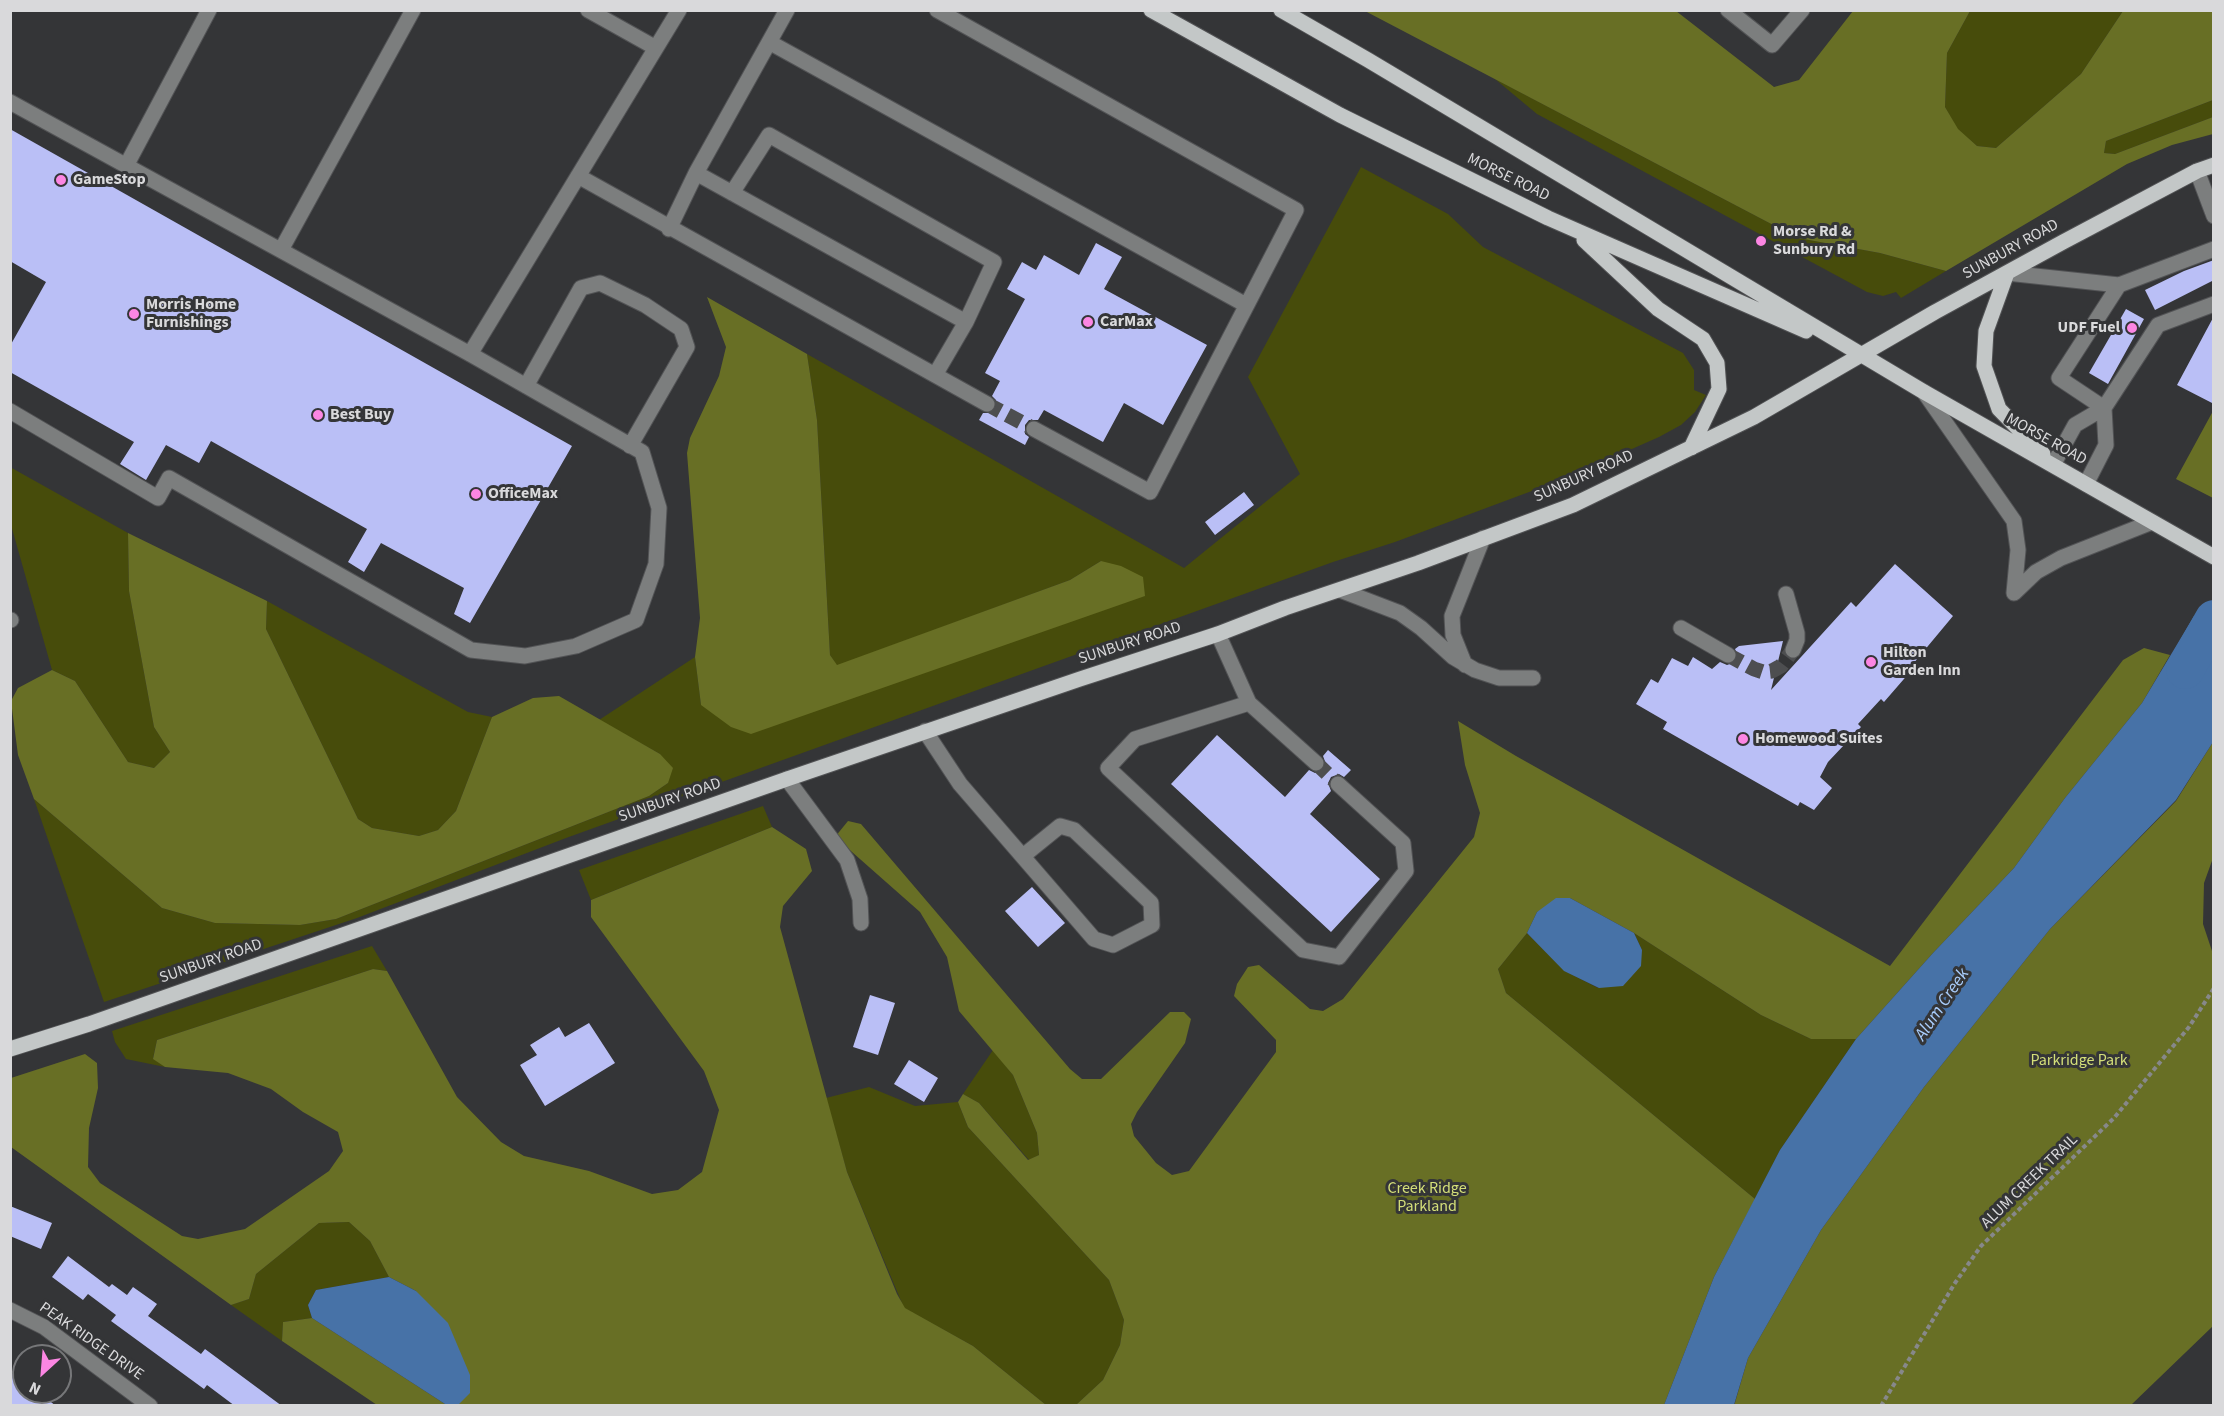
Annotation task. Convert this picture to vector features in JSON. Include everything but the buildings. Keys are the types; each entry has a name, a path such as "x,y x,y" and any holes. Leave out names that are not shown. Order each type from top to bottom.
{"main road":[{"name":"MORSE ROAD","path":"1151,10 1340,115 1575,232 1861,355"},
{"name":"MORSE ROAD","path":"1281,10 1924,392 2214,557"},
{"name":"SUNBURY ROAD","path":"10,1049 111,1016 926,731 1218,634 1573,505 1754,417 2007,273 2197,171 2214,165"},
{"path":"1575,232 1659,309 1703,339 1717,363 1719,389 1691,448"},
{"path":"2007,273 1986,331 1984,366 2000,409 2053,465"}],"street":[{"path":"126,166 209,10"},
{"path":"281,250 412,10"},
{"path":"588,10 656,48"},
{"path":"470,354 679,10"},
{"path":"669,229 696,173 787,10"},
{"path":"937,10 1296,210 1150,492 1034,429"},
{"path":"1728,10 1772,45 1802,10"},
{"path":"769,42 1246,305"},
{"path":"10,102 470,354 642,452 659,508 656,564 636,620 576,646 525,656 471,650 170,478 158,498 10,411"},
{"path":"732,193 768,135 994,262 966,322 935,375"},
{"path":"2197,171 2214,216"},
{"path":"696,173 966,322"},
{"path":"578,177 987,404"},
{"path":"2007,273 2119,285 2214,249"},
{"path":"526,386 581,288 600,283 645,305 681,329 687,347 630,446"},
{"path":"2104,408 2059,378 2119,285"},
{"path":"2053,465 2075,425 2104,408 2158,326 2214,304"},
{"path":"1924,392 2014,521 2018,550 2014,593 2036,572 2061,558 2152,522"},
{"path":"2086,484 2106,445 2104,408"},
{"path":"1465,665 1453,635 1452,616 1483,538"},
{"path":"1340,590 1400,614 1465,665 1499,678 1533,678"},
{"path":"1786,594 1797,633 1793,650"},
{"path":"1681,628 1728,655"},
{"path":"1218,634 1249,703 1316,763"},
{"path":"1249,703 1135,739 1108,768 1303,950 1339,957 1406,870 1403,843 1338,784"},
{"path":"926,731 960,784 1094,939 1113,945 1152,925 1151,903 1074,830 1060,826 1023,856"},
{"path":"787,779 848,860 860,899 861,923"},
{"name":"PEAK RIDGE DRIVE","path":"10,1310 44,1327 150,1406"}],"path":[{"name":"ALUM CREEK TRAIL","path":"1881,1406 1955,1283 1981,1246 2114,1118 2189,1027 2214,988"}],"green space":[{"path":"1365,11 1676,11 1774,87 1799,80 1853,11 1970,11 1947,53 1945,107 1958,129 1977,146 1996,148 2081,74 2123,11 2213,11 2213,100 2106,141 2104,153 2115,154 2213,117 2213,134 2172,145 2127,164 1946,271 1880,253 1798,238"},
{"path":"1970,11 2123,11 2081,74 1996,148 1977,146 1957,129 1945,107 1947,53"},
{"path":"1495,79 1798,238 1880,253 1946,271 1901,298 1896,292 1883,296 1867,292 1537,114"},
{"path":"2213,100 2213,117 2115,154 2104,153 2106,141"},
{"path":"1361,167 1448,214 1483,247 1683,353 1694,370 1694,390 1706,395 1695,412 1681,425 1659,437 1564,479 1395,542 1333,562 566,838 357,918 104,1002 34,799 162,908 215,923 300,925 336,919 649,796 668,783 660,754 599,720 695,657 701,705 1144,596 1101,561 1070,580 837,666 830,655 817,420 807,354 1184,568 1300,474 1248,377"},
{"path":"707,297 807,354 817,420 830,655 837,665 1070,580 1101,561 1121,566 1143,577 1145,596 751,734 731,727 701,705 695,657 700,618 687,453 690,438 719,376 726,347"},
{"path":"2213,411 2213,498 2176,479"},
{"path":"10,467 128,533 129,591 154,727 170,752 154,768 128,762 75,681 52,670 11,525"},
{"path":"128,533 267,601 266,629 358,819 372,828 419,836 438,830 456,811 492,717 533,698 559,696 660,754 673,768 668,783 649,796 336,919 300,925 215,923 162,908 34,799 18,755 11,701 18,688 52,670 75,681 128,762 154,768 170,752 154,727 129,591"},
{"path":"267,601 468,712 492,717 456,811 438,830 419,836 372,828 358,819 266,629"},
{"name":"Creek Ridge Parkland","path":"2144,648 2170,655 2142,703 2065,798 2014,868 1933,953 1856,1039 1811,1039 1761,1015 1634,933 1570,898 1537,912 1527,933 1498,969 1506,993 1755,1199 1714,1277 1664,1405 1076,1405 1103,1380 1120,1345 1124,1320 1109,1280 968,1127 958,1102 963,1094 979,1103 1028,1160 1039,1155 1037,1133 1013,1075 959,1011 947,957 920,912 835,837 848,821 861,824 1070,1069 1082,1079 1101,1079 1170,1012 1184,1012 1191,1019 1185,1043 1131,1124 1134,1136 1156,1163 1172,1175 1189,1171 1276,1052 1276,1040 1234,996 1237,984 1248,967 1259,965 1310,1009 1323,1011 1343,999 1474,837 1480,813 1465,765 1458,721 1516,756 1890,966 2123,660"},
{"name":"Parkridge Park","path":"2213,742 2213,858 2204,883 2203,924 2214,957 2213,1326 2131,1405 1734,1406 1748,1358 1821,1230 1924,1087 2050,929 2176,801"},
{"path":"763,806 772,827 591,900 579,870"},
{"path":"772,827 806,849 812,871 783,906 780,927 847,1172 897,1294 905,1308 973,1346 1046,1405 377,1405 282,1341 283,1322 312,1318 445,1404 416,1291 389,1277 370,1241 349,1222 319,1223 256,1274 249,1299 231,1305 11,1147 11,1078 85,1054 97,1063 98,1088 89,1128 88,1167 100,1183 182,1236 198,1239 245,1229 329,1171 343,1151 338,1132 303,1112 271,1089 228,1073 165,1067 153,1059 157,1040 373,969 387,971 457,1097 501,1142 524,1156 589,1171 652,1194 678,1190 702,1172 719,1110 704,1071 591,917 591,900"},
{"path":"1527,933 1565,971 1598,988 1642,950 1634,933 1761,1015 1811,1039 1856,1039 1780,1150 1755,1199 1506,993 1498,969"},
{"path":"372,946 387,971 373,969 157,1040 153,1058 165,1067 126,1059 115,1042 112,1031"},
{"path":"993,1050 1013,1075 1037,1133 1039,1155 1029,1160 979,1103 963,1094"},
{"path":"869,1087 915,1106 958,1102 968,1127 1109,1280 1124,1320 1120,1345 1103,1380 1076,1405 1046,1405 973,1346 904,1308 847,1172 826,1098"},
{"path":"349,1222 370,1241 389,1277 316,1290 308,1305 312,1318 283,1322 282,1341 231,1305 249,1299 256,1274 319,1223"}],"water":[{"path":"2194,616 2213,626 2213,742 2176,800 2050,929 1924,1087 1821,1230 1748,1358 1734,1405 1664,1405 1714,1277 1780,1150 1856,1039 1933,953 2014,868 2065,798 2142,703"},
{"path":"1556,898 1570,898 1634,933 1642,950 1641,966 1623,986 1599,988 1564,971 1527,933 1537,912"},
{"path":"389,1277 416,1291 448,1323 470,1375 470,1393 458,1405 445,1404 312,1318 308,1305 316,1290"}],"waterway":[{"name":"Alum Creek","path":"2185,670 2214,619"}],"tunnel":[{"path":"987,404 1034,429"},
{"path":"1728,655 1763,672 1772,671 1781,666 1793,650"},
{"path":"1316,763 1338,784"}],"place":[{"name":"GameStop","path":"61,180"},
{"name":"Morse Rd & Sunbury Rd","path":"1761,241"},
{"name":"Morris Home Furnishings","path":"134,314"},
{"name":"CarMax","path":"1088,322"},
{"name":"UDF Fuel","path":"2132,328"},
{"name":"Best Buy","path":"318,415"},
{"name":"OfficeMax","path":"476,494"},
{"name":"Hilton Garden Inn","path":"1871,662"},
{"name":"Homewood Suites","path":"1743,739"}]}
